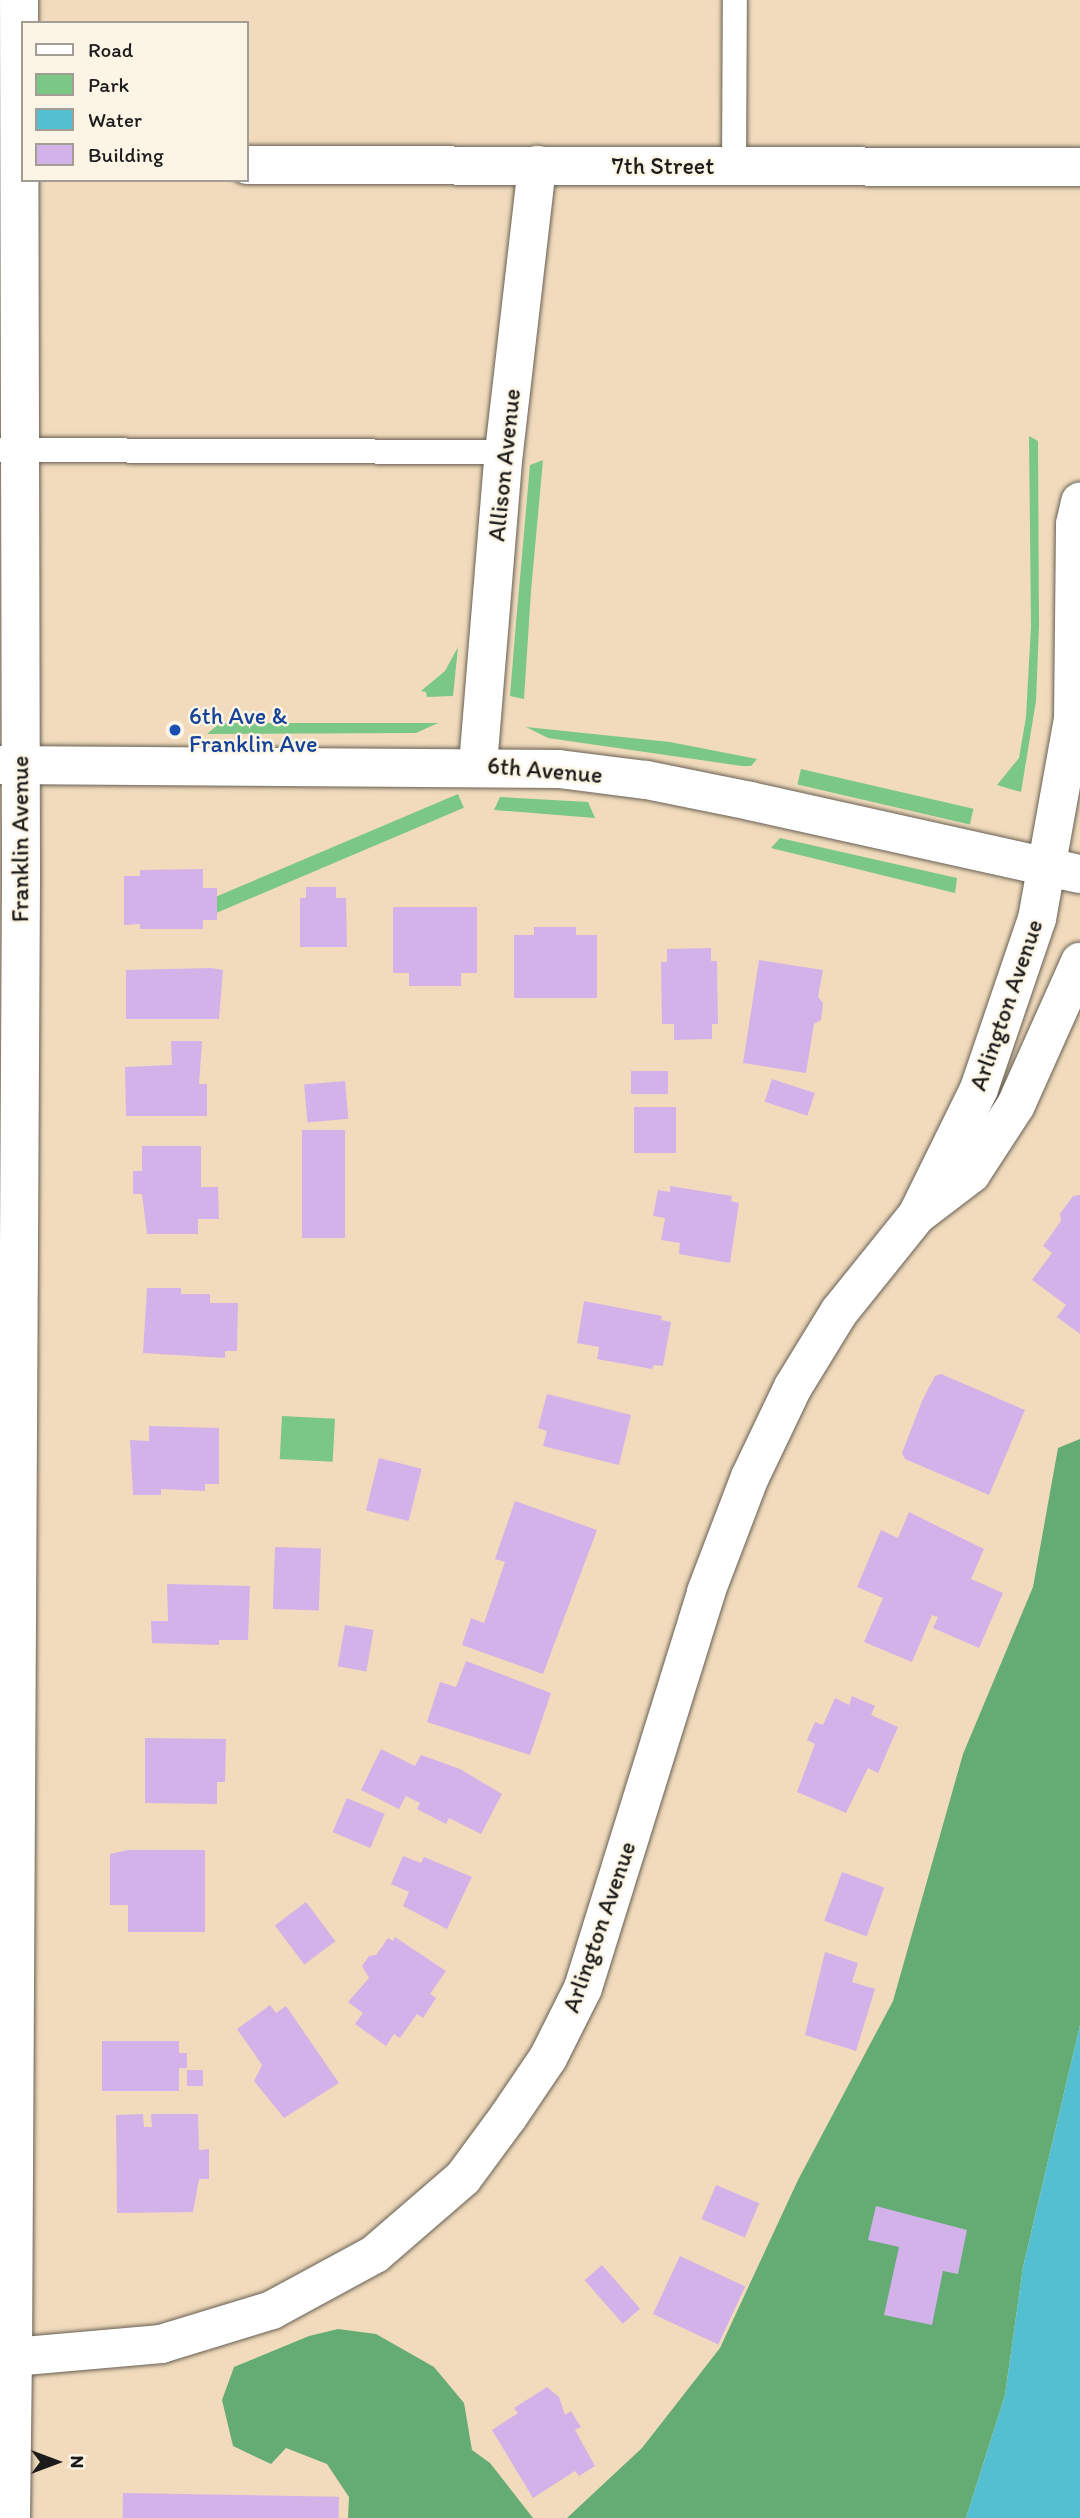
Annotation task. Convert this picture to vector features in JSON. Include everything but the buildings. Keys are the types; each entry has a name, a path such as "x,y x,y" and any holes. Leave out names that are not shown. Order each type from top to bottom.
{"street":[{"name":"Franklin Avenue","path":"11,2518 13,2357 8,1862 8,450 19,0"},
{"name":"7th Street","path":"248,165 1080,167"},
{"name":"Allison Avenue","path":"478,765 504,452 537,165"},
{"name":"Arlington Avenue","path":"13,2357 161,2344 272,2310 375,2254 463,2178 548,2058 583,1988 706,1592 750,1477 793,1387 839,1312 917,1215 979,1089 1064,871 1073,719 1075,524 1080,502"},
{"name":"6th Avenue","path":"10,765 478,765 646,780 1064,871"},
{"name":"Arlington Avenue","path":"917,1215 971,1174 1021,1094 1080,962"}],"lane":[{"path":"734,166 735,0"},
{"path":"8,450 504,452"}],"green space":[{"path":"1029,436 1038,441 1039,626 1036,701 1021,792 997,785 1019,758 1026,717 1031,626"},
{"path":"543,460 524,699 510,696 530,465"},
{"path":"458,647 453,696 427,697 426,692 421,691 445,671"},
{"path":"220,723 438,723 416,733 207,734"},
{"path":"526,727 670,742 757,759 751,766 742,766 548,738"},
{"path":"801,769 973,809 970,824 797,785"},
{"path":"458,794 464,808 208,916 202,903"},
{"path":"500,797 588,802 595,818 494,810"},
{"path":"780,838 957,878 955,893 771,848"},
{"path":"282,1416 335,1419 333,1462 280,1459"},
{"path":"1080,1439 1080,2025 1023,2267 1005,2395 966,2518 567,2518 642,2448 720,2348 798,2180 893,2001 963,1754 1033,1587 1058,1448"},
{"path":"338,2329 376,2334 434,2367 464,2403 472,2450 490,2463 533,2518 348,2518 349,2497 327,2464 286,2448 271,2464 233,2446 222,2400 234,2367 309,2336"}],"water":[{"path":"1080,2025 1080,2518 966,2518 1005,2395 1023,2267"}],"place":[{"name":"6th Ave & Franklin Ave","path":"175,730"}]}
